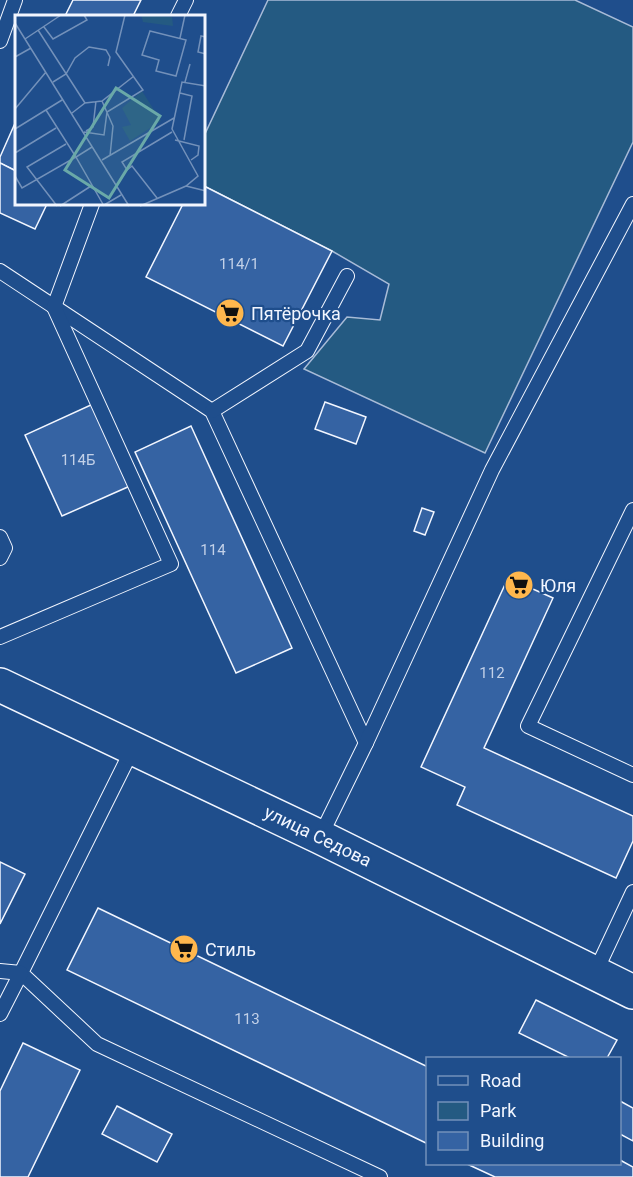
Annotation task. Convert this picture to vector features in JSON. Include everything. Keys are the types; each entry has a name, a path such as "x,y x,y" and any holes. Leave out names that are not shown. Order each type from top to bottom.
{"main road":[{"name":"улица Седова","path":"0,685 320,837 633,992"}],"lane":[{"path":"0,41 15,0"},
{"path":"178,15 186,0"},
{"path":"320,837 492,470 633,204"},
{"path":"0,637 171,564 54,307 91,206"},
{"path":"0,271 212,411 366,743"},
{"path":"212,411 307,351 347,276"},
{"path":"633,510 528,726 633,776"},
{"path":"0,537 5,548 0,558"},
{"path":"0,1014 134,748"},
{"path":"595,973 633,892"},
{"path":"0,971 21,974 98,1044 376,1176"}],"green space":[{"path":"268,0 575,0 633,27 633,142 485,453 304,369 347,317 380,320 389,284 332,251 206,187 206,132"}],"building":[{"path":"73,0 141,0 134,15 66,15"},
{"path":"15,123 15,170 0,163 0,157"},
{"path":"0,163 15,170 15,206 46,206 35,229 0,213"},
{"path":"206,187 332,251 283,346 146,277 182,206 206,206"},
{"path":"325,402 366,417 356,444 315,429"},
{"path":"93,404 130,486 62,516 25,435"},
{"path":"191,426 292,648 236,673 135,452"},
{"path":"422,508 434,512 425,535 414,531"},
{"path":"508,578 553,598 484,748 633,816 633,841 616,878 457,805 465,787 421,767"},
{"path":"0,862 25,874 0,924"},
{"path":"98,908 426,1066 426,1143 67,970"},
{"path":"536,1000 617,1040 608,1057 568,1057 519,1033"},
{"path":"23,1043 80,1070 28,1177 0,1177 0,1091"},
{"path":"621,1102 633,1108 633,1141 621,1135"},
{"path":"117,1106 172,1134 157,1162 102,1134"},
{"path":"621,1161 633,1167 633,1177 495,1177 469,1165 621,1165"}],"place":[{"name":"Пятёрочка","path":"230,313"},
{"name":"Юля","path":"519,585"},
{"name":"Стиль","path":"184,949"}]}
